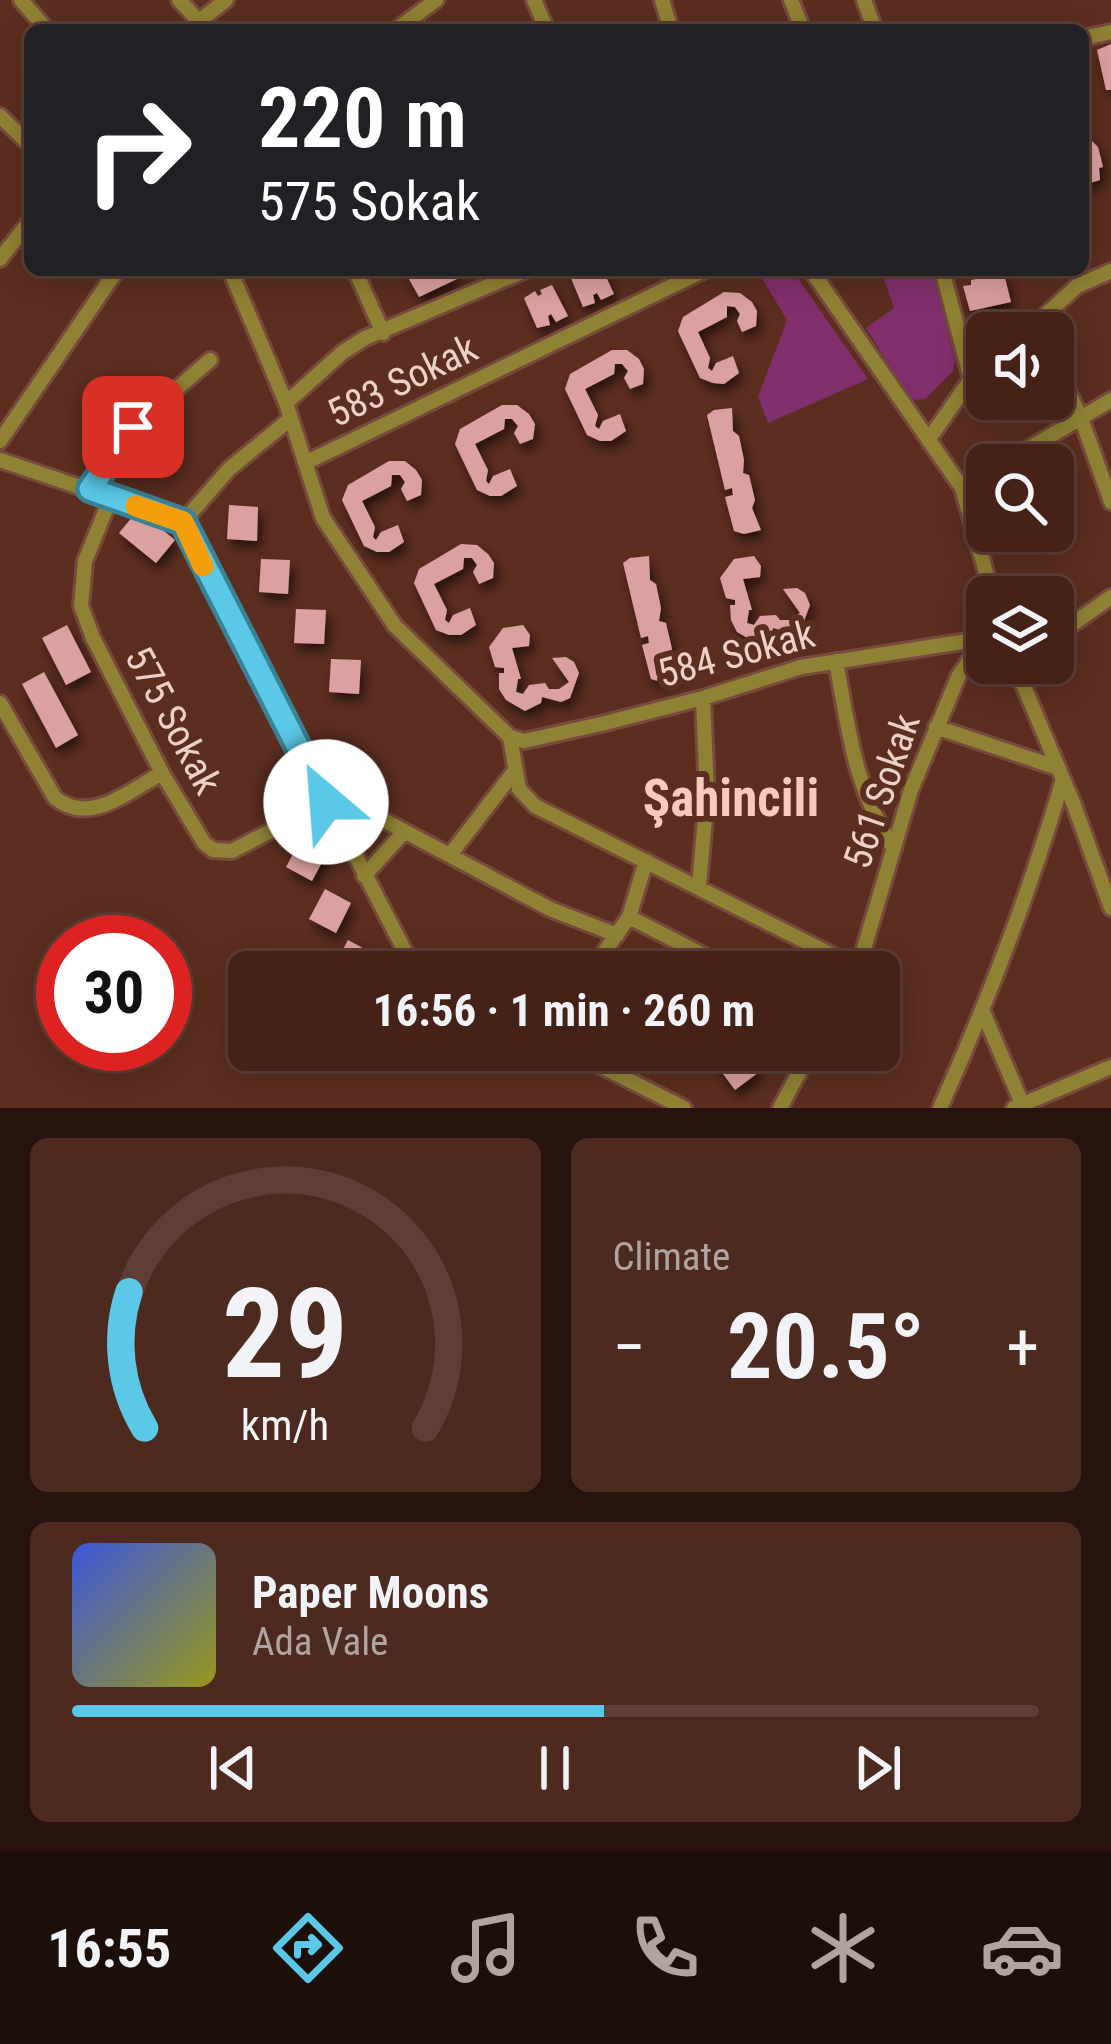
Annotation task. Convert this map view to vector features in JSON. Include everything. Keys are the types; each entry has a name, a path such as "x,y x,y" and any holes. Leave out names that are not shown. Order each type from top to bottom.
{"street":[{"path":"21,0 42,24"},
{"path":"201,24 226,0"},
{"path":"403,24 428,2"},
{"path":"0,116 24,139"},
{"path":"0,259 24,229"},
{"path":"1052,312 1077,286 1111,271"},
{"path":"0,441 113,276"},
{"path":"233,276 286,403 305,463"},
{"path":"358,276 383,333"},
{"path":"286,403 343,352 512,276"},
{"name":"583 Sokak","path":"508,735 395,626 323,518 305,463 693,276"},
{"path":"815,276 962,488 987,576"},
{"path":"945,276 966,360"},
{"path":"1074,276 1077,286"},
{"path":"90,489 133,427 210,360"},
{"path":"929,439 966,386"},
{"path":"1037,444 1111,400"},
{"path":"1074,404 1111,502"},
{"path":"183,522 229,470 290,419"},
{"path":"0,460 183,522 404,951"},
{"path":"962,488 966,486"},
{"name":"575 Sokak","path":"111,497 85,561 81,605 162,773 204,843 222,852 326,802"},
{"path":"1074,623 1111,597"},
{"name":"584 Sokak","path":"508,735 524,741 703,698 800,667 966,641"},
{"path":"836,661 859,784 894,849"},
{"name":"561 Sokak","path":"861,951 911,790 966,665"},
{"path":"1024,684 1111,908"},
{"path":"698,886 707,795 703,698"},
{"path":"0,703 37,770 64,806 76,810 105,806 162,773"},
{"path":"936,727 1061,774"},
{"path":"508,735 519,789 536,806 821,951"},
{"path":"450,855 513,773"},
{"path":"940,1108 983,1012 1042,848 1061,774"},
{"path":"318,785 550,910 617,935"},
{"path":"364,876 403,833"},
{"path":"605,951 629,917 646,861"},
{"path":"629,917 695,951"},
{"path":"983,1012 1020,1106 1111,1067"},
{"path":"610,1071 684,1108"},
{"path":"780,1108 800,1071"}],"shaded area":[{"path":"761,276 796,276 868,379 768,423 758,397 787,320"},
{"path":"883,276 934,276 955,360 953,371 925,399 911,400 866,328 894,308"}],"building":[{"path":"1111,44 1111,90 1106,90 1097,50"},
{"path":"1089,138 1098,147 1103,167 1099,168 1100,180 1089,183"},
{"path":"407,276 456,276 457,279 419,297"},
{"path":"570,276 606,276 614,294 601,300 597,293 595,303 583,307"},
{"path":"1004,276 1011,302 970,311 963,286 971,285 971,280"},
{"path":"552,285 568,316 556,322 551,314 550,325 537,328 524,298 535,291 538,296"},
{"path":"724,292 740,293 757,311 756,326 742,332 737,321 740,314 727,306 727,317 698,332 712,371 716,363 733,356 739,373 724,384 700,378 678,331 683,317"},
{"path":"612,350 627,350 639,359 643,384 630,389 624,378 628,371 615,364 614,374 585,389 598,415 595,426 599,429 603,421 620,414 626,431 611,441 600,441 587,435 565,389 570,374"},
{"path":"502,405 517,405 535,424 533,439 520,444 514,433 518,426 505,419 504,429 475,444 488,470 489,484 493,476 510,469 517,486 501,496 490,496 477,490 455,444 460,429"},
{"path":"732,408 733,431 739,436 743,473 749,475 755,500 752,508 761,530 744,534 734,531 725,497 733,495 732,488 725,490 707,415"},
{"path":"389,461 405,461 416,470 422,480 421,495 407,501 401,489 405,482 400,475 392,475 391,486 362,501 376,540 381,532 398,525 404,542 389,552 377,552 364,546 342,500 348,485"},
{"path":"229,505 258,507 257,541 227,539"},
{"path":"138,510 175,540 156,563 119,533"},
{"path":"461,544 477,545 488,554 494,563 493,578 479,584 473,572 477,565 472,558 464,558 463,569 434,584 447,610 445,620 449,623 453,615 470,608 476,625 461,635 449,635 436,630 414,583 419,569"},
{"path":"649,556 650,580 656,584 661,608 659,621 666,623 677,678 661,682 651,679 642,645 649,643 648,636 641,638 623,563"},
{"path":"754,556 761,566 760,577 743,579 752,610 747,623 754,625 760,616 790,620 800,613 783,589 797,588 810,605 801,629 792,633 773,628 772,635 756,643 737,632 730,605 735,600 726,598 720,578 734,559"},
{"path":"261,559 290,560 288,594 259,592"},
{"path":"296,609 326,610 324,644 294,643"},
{"path":"67,625 91,672 66,685 42,638"},
{"path":"523,625 530,635 529,646 512,648 521,679 516,692 523,694 529,685 545,683 549,689 559,689 569,682 552,658 566,657 579,673 570,698 561,702 542,697 541,703 525,711 506,700 499,689 499,673 504,668 495,667 489,647 503,628"},
{"path":"331,659 361,660 359,694 329,692"},
{"path":"44,672 78,735 56,748 22,684"},
{"path":"302,837 328,851 312,881 286,867"},
{"path":"325,889 351,903 336,933 309,919"},
{"path":"348,940 368,951 342,951"},
{"path":"721,1071 758,1071 759,1072 735,1090"}],"slow traffic":[{"path":"136,506 183,522 203,566"}],"district":[{"name":"Şahincili","path":"731,798"}],"route":[{"path":"133,427 90,489 183,522 326,802"}]}
